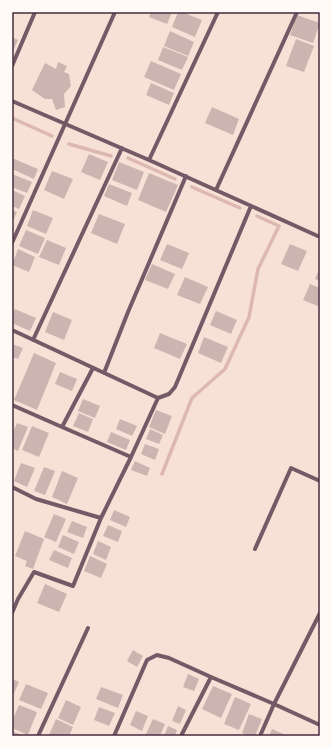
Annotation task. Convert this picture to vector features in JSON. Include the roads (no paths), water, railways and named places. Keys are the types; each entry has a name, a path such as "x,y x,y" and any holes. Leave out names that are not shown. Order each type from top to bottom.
{"street":[{"path":"12,66 35,12"},
{"path":"12,243 115,12"},
{"path":"149,160 218,12"},
{"path":"216,190 297,12"},
{"path":"12,101 186,176 320,237"},
{"path":"33,340 122,148"},
{"path":"104,373 128,312 186,176"},
{"path":"12,330 158,398 169,394 175,387 251,206"},
{"path":"62,428 93,368"},
{"path":"12,613 18,599 34,572 73,586 100,518 131,457 158,398"},
{"path":"12,405 131,457"},
{"path":"255,549 291,468 320,481"},
{"path":"12,486 36,499 100,518"},
{"path":"260,736 274,704 320,613"},
{"path":"38,736 88,628"},
{"path":"114,736 147,660 157,655 169,658 320,724"},
{"path":"181,736 211,677"}],"waterway":[{"path":"12,118 52,136"},
{"path":"69,144 111,156"},
{"path":"128,158 175,179"},
{"path":"192,187 240,208"},
{"path":"162,474 192,398 225,369 249,317 258,269 279,226 257,216"}]}
